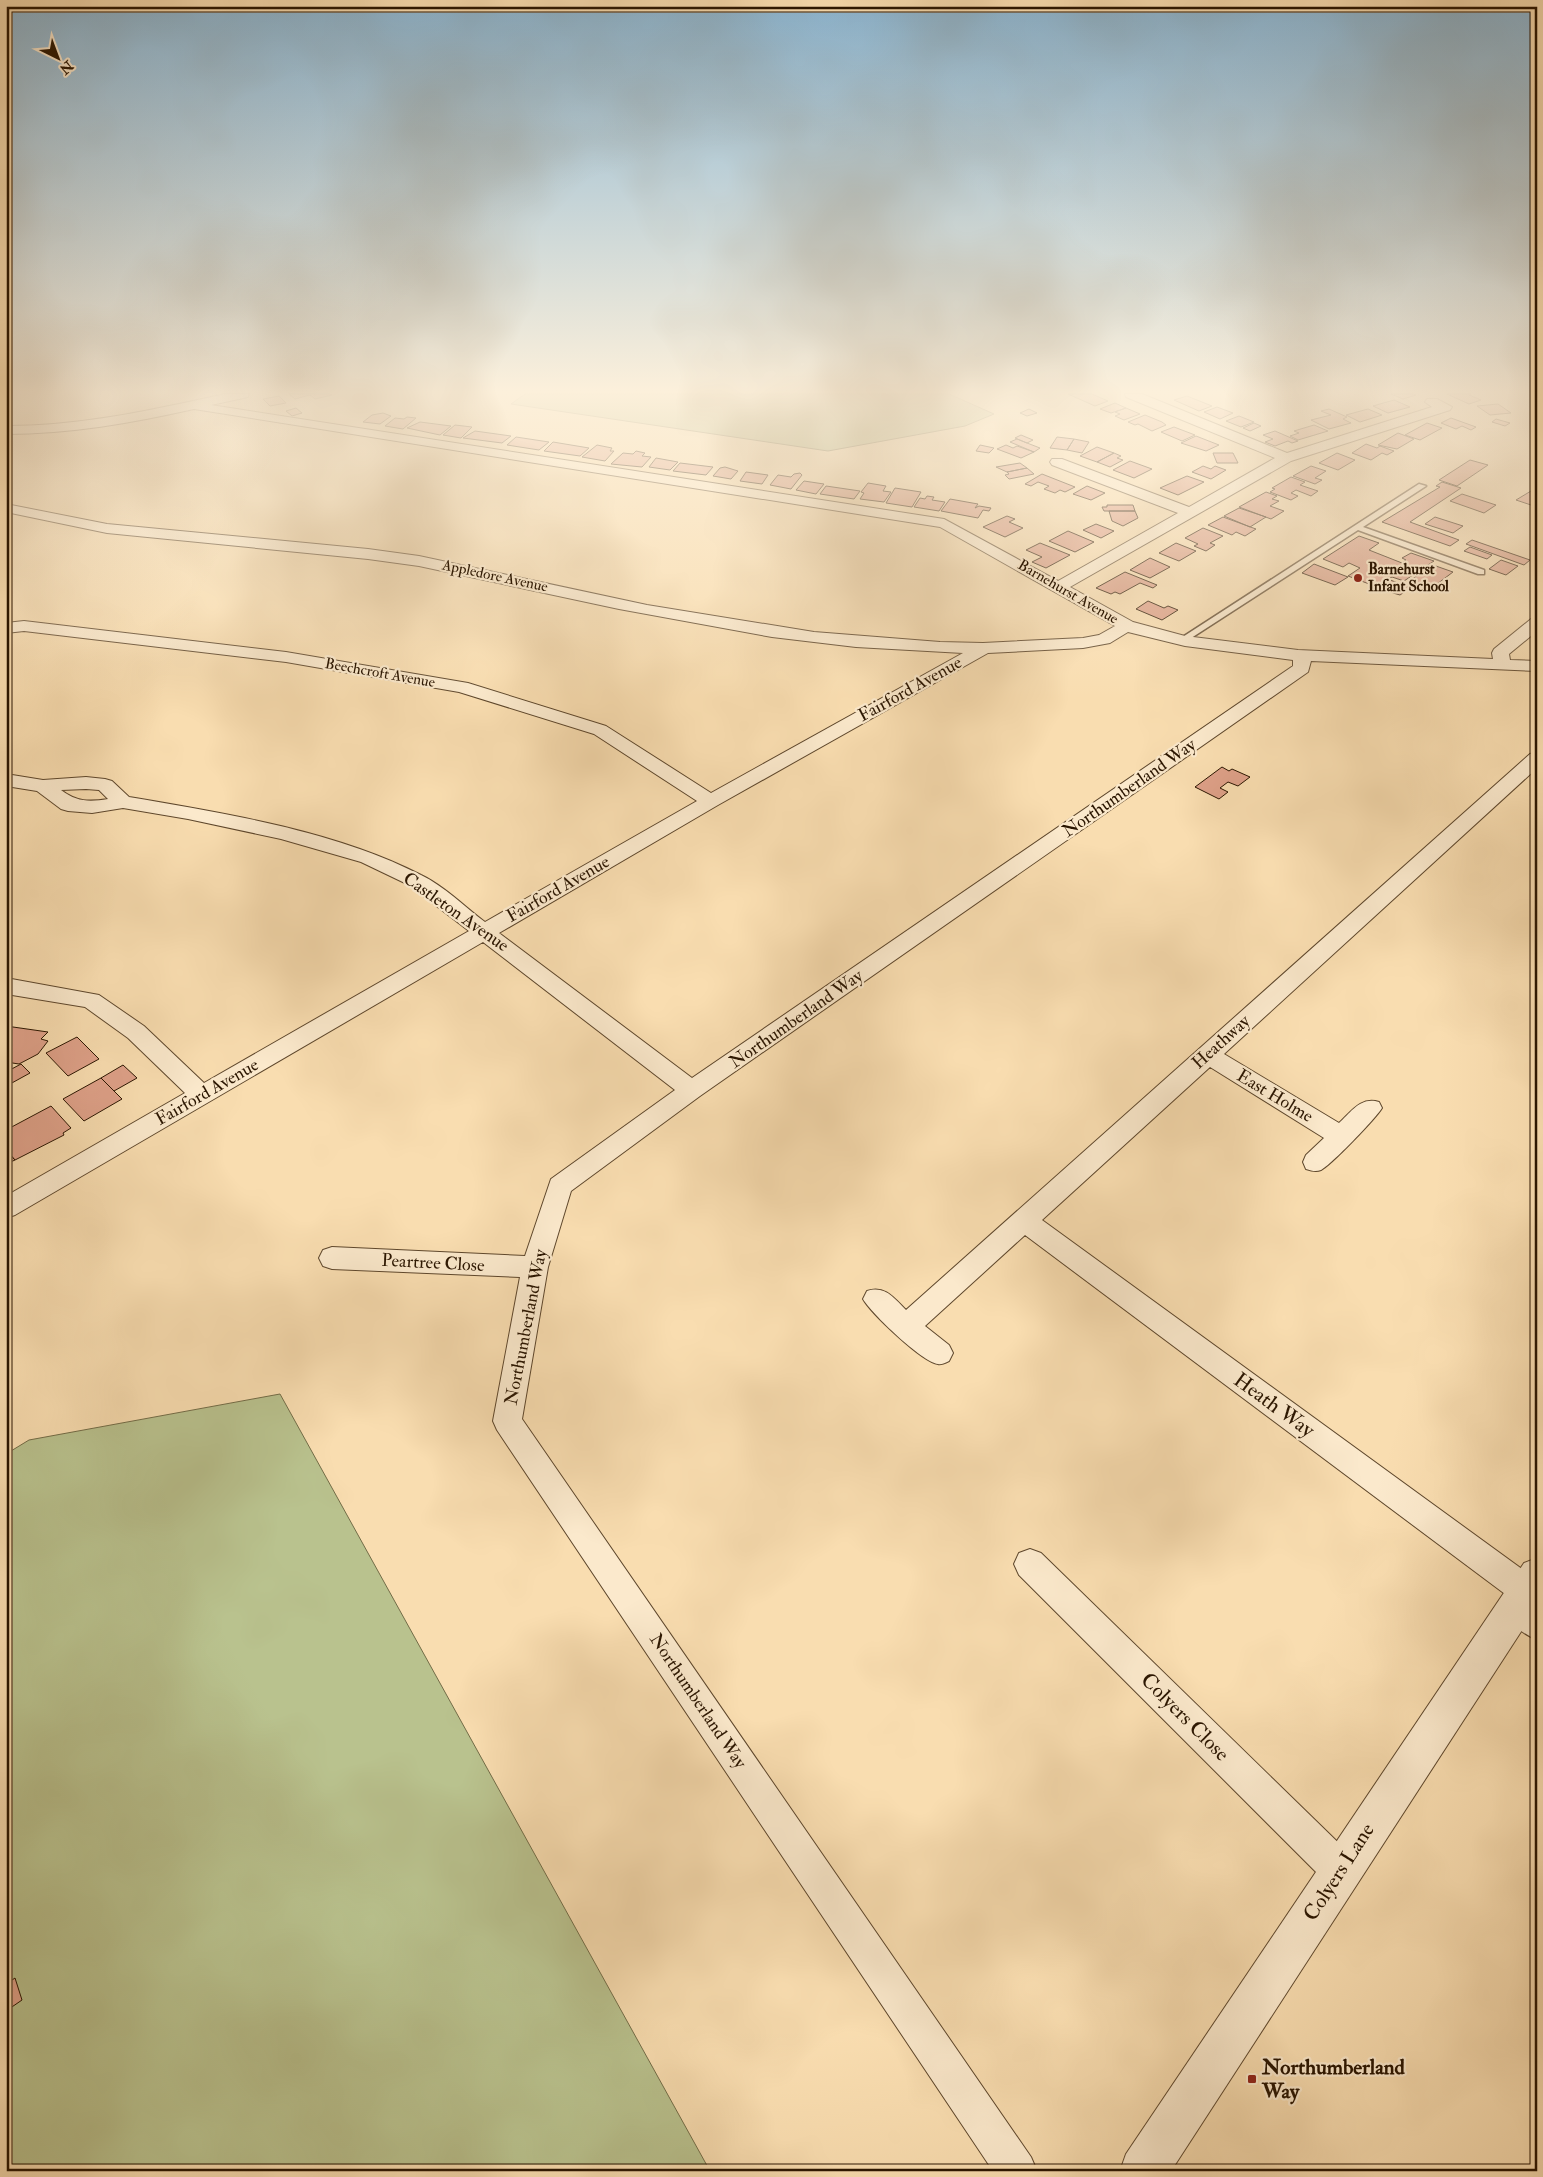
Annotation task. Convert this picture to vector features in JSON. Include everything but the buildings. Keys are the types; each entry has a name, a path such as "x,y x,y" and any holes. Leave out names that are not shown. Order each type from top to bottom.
{"street":[{"name":"Barnehurst Avenue","path":"776,496 944,523 1128,626 1144,633 1302,656 1537,666"},
{"path":"1146,496 1189,512"},
{"path":"1059,587 1218,496"},
{"name":"Appledore Avenue","path":"6,508 43,518 129,530 416,560 466,568 646,610 754,628 920,648 984,648"},
{"name":"Beechcroft Avenue","path":"6,616 13,617 15,627 286,657 462,687 600,730 711,801"},
{"path":"1503,664 1500,653 1537,623"},
{"name":"Fairford Avenue","path":"6,1208 711,801 984,648 1083,643 1104,639 1128,626"},
{"name":"Northumberland Way","path":"1016,2171 507,1421 534,1267 560,1186 692,1090 1302,668 1302,656"},
{"name":"Heathway","path":"906,1326 1208,1055 1531,771"},
{"name":"Castleton Avenue","path":"6,780 43,786 68,805 92,807 123,802 188,813 285,834 368,858 416,880 486,931 692,1090"},
{"path":"6,986 91,1000 136,1032 202,1095"},
{"name":"East Holme","path":"1208,1055 1342,1137"},
{"path":"1315,1162 1370,1108"},
{"name":"Heath Way","path":"1023,1220 1529,1599"},
{"name":"Peartree Close","path":"332,1258 534,1267"},
{"path":"877,1299 939,1353"},
{"name":"Colyers Close","path":"1030,1564 1340,1870"},
{"name":"Colyers Lane","path":"1143,2171 1340,1870 1529,1599"}],"lane":[{"path":"1182,640 1407,496"},
{"path":"1356,527 1481,572"}],"green space":[{"path":"280,1394 710,2171 6,2171 6,1454 29,1440"}],"place":[{"name":"Barnehurst Infant School","path":"1358,578"},
{"name":"Northumberland Way","path":"1252,2079"}]}
